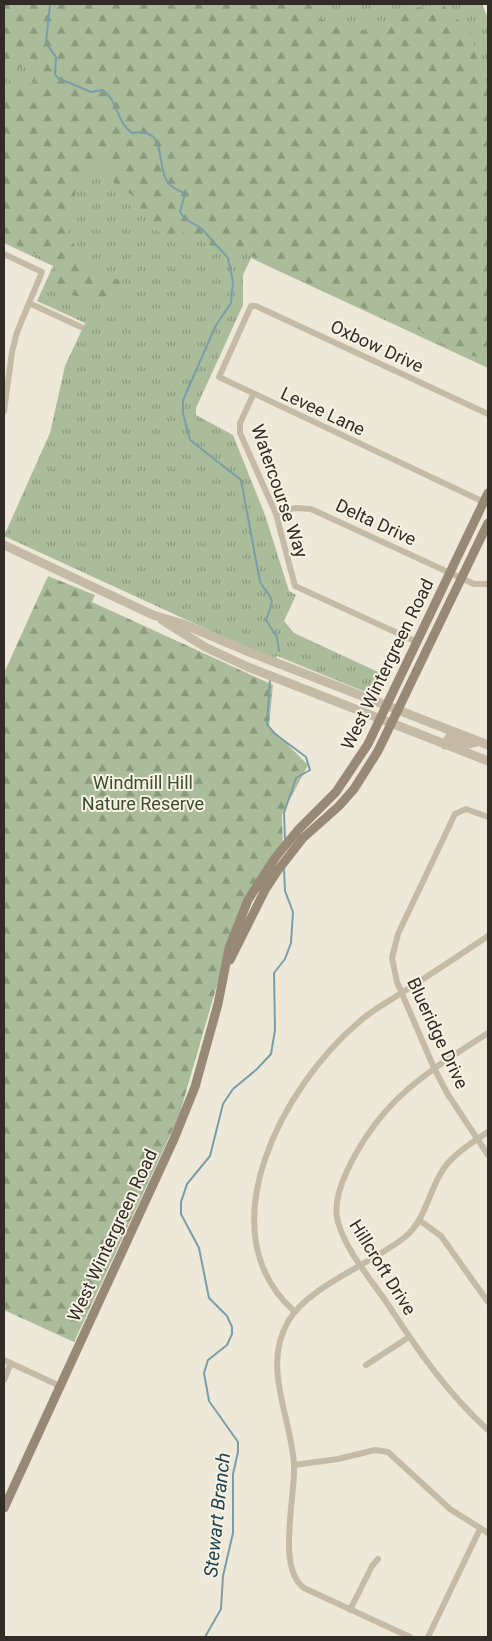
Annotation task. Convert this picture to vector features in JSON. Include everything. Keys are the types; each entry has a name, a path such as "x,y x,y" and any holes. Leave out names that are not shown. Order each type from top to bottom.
{"main road":[{"name":"West Wintergreen Road","path":"227,967 265,890 302,833 347,776 368,744 450,573 486,503 488,493"},
{"name":"West Wintergreen Road","path":"4,1508 181,1122 195,1087 227,967 229,948 248,900 271,864 302,833 339,806 354,789 378,751 392,724 488,523"}],"street":[{"path":"4,254 42,272 12,352 4,411"},
{"path":"29,303 81,327"},
{"name":"Levee Lane","path":"254,306 250,306 219,377 486,503"},
{"name":"Oxbow Drive","path":"254,306 488,414"},
{"name":"Watercourse Way","path":"253,394 240,423 240,433 276,514 296,586 417,642"},
{"name":"Delta Drive","path":"276,514 294,508 311,509 474,584 488,584"},
{"path":"4,545 153,614 183,624 488,746"},
{"path":"153,614 188,638 248,667 488,761"},
{"path":"248,667 254,654"},
{"path":"445,745 449,738 465,745 478,741"},
{"name":"Blueridge Drive","path":"488,817 466,809 455,814 450,821 394,948 394,970 401,994 434,1068 447,1092 488,1155"},
{"path":"295,1312 283,1301 273,1287 258,1247 255,1206 263,1164 275,1134 288,1109 329,1051 359,1021 488,936"},
{"name":"Hillcroft Drive","path":"488,1033 415,1081 384,1111 364,1138 342,1182 336,1207 337,1220 345,1241 409,1336 436,1375 488,1430"},
{"path":"410,1637 304,1588 298,1584 292,1572 290,1549 294,1465 279,1390 277,1361 281,1336 295,1312 306,1299 407,1236 419,1220 444,1168 488,1132"},
{"path":"419,1220 441,1236 488,1302"},
{"path":"366,1365 409,1336"},
{"path":"4,1360 60,1386"},
{"path":"4,1380 11,1363"},
{"path":"294,1465 338,1459 375,1450 388,1452 450,1508 488,1533"},
{"path":"428,1637 480,1529"},
{"path":"350,1610 372,1566 378,1559"}],"green space":[{"path":"4,4 482,4 488,19 488,368 251,258 243,275 243,305 196,408 196,415 233,435 265,515 289,591 296,595 284,621 294,633 389,677 382,691 373,695 277,656 274,660 4,536 50,433 65,366 85,323 37,301 53,266 4,243"},
{"path":"4,4 311,4 314,16 344,31 376,30 416,8 442,4 470,31 478,61 488,85 488,361 456,350 420,330 336,297 267,262 227,247 212,246 182,232 165,236 156,230 131,194 116,186 101,158 76,190 68,235 88,266 123,282 126,301 92,301 52,289 56,280 54,259 39,256 4,239 4,88 16,84 35,83 28,65 4,72"},
{"name":"Windmill Hill Nature Reserve","path":"48,576 95,595 92,602 273,685 269,726 308,765 282,814 283,854 251,898 230,940 179,1116 74,1342 4,1310 4,673"}],"waterway":[{"name":"Stewart Branch","path":"50,4 46,43 56,57 55,74 58,78 91,92 103,90 112,100 127,129 132,133 144,132 151,135 159,149 164,175 168,183 185,194 180,212 185,219 201,228 228,258 233,282 231,303 216,325 183,400 183,413 190,440 241,480 260,582 272,602 266,620 277,637 279,651"},
{"name":"Stewart Branch","path":"270,680 267,724 274,733 306,757 310,770 296,778 284,813 285,840"},
{"name":"Stewart Branch","path":"205,1637 221,1609 223,1576 233,1533 233,1474 238,1452 238,1442 209,1401 204,1373 208,1360 227,1345 232,1334 232,1327 227,1316 209,1298 199,1248 181,1214 181,1202 187,1184 210,1156 223,1104 233,1089 257,1069 271,1054 275,1030 274,973 285,959 291,943 293,912 285,891 284,868"}]}
